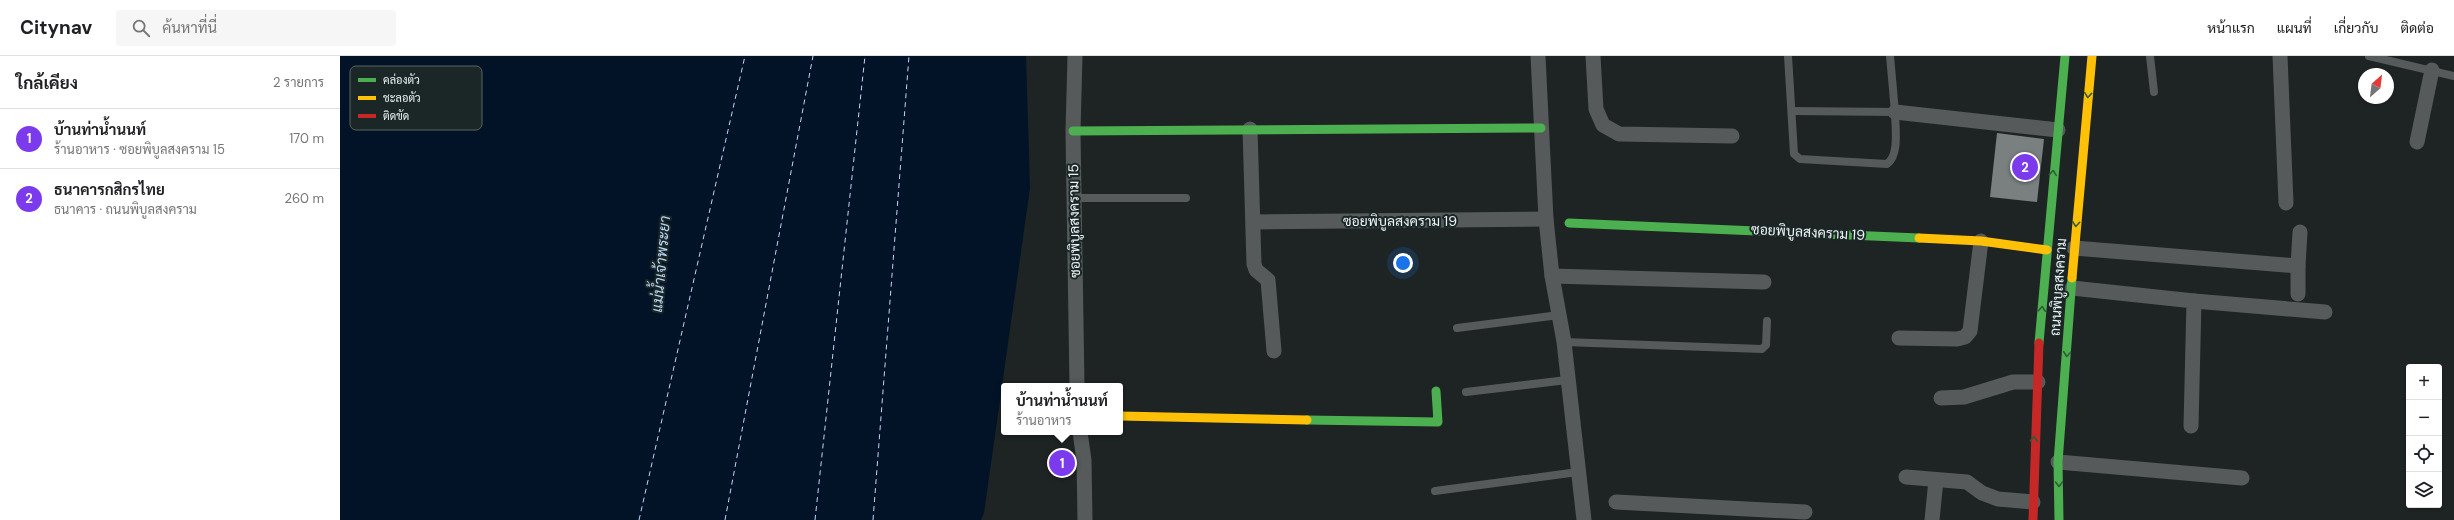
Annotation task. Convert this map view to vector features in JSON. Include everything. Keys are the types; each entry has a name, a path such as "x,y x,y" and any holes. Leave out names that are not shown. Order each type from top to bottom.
{"street":[{"name":"ซอยพิบูลสงคราม 15","path":"1074,56 1073,131 1077,383"},
{"path":"1538,56 1546,219 1552,276 1564,342 1567,380 1584,520"},
{"path":"1593,56 1596,109 1603,125 1619,134 1732,136"},
{"name":"ถนนพิบูลสงคราม","path":"2033,520 2038,382 2046,250 2065,56"},
{"name":"ถนนพิบูลสงคราม","path":"2059,520 2058,462 2074,248 2092,56"},
{"path":"2280,56 2286,203"},
{"path":"2417,142 2432,70"},
{"path":"1895,112 2058,130"},
{"path":"1073,131 1541,128"},
{"path":"1250,129 1254,222 1254,264 1256,270 1268,280 1274,352"},
{"name":"ซอยพิบูลสงคราม 19","path":"1254,222 1546,219"},
{"name":"ซอยพิบูลสงคราม 19","path":"1569,223 1981,241 2046,250"},
{"path":"2298,294 2300,232"},
{"path":"1899,338 1957,339 1965,337 1970,331 1981,241"},
{"path":"2074,248 2298,266"},
{"path":"1552,276 1764,282"},
{"path":"2072,288 2194,301 2325,312"},
{"path":"2191,426 2194,301"},
{"path":"1941,398 1964,397 2013,382 2038,382"},
{"path":"1123,416 1438,422 1436,391"},
{"path":"1080,435 1084,460 1085,520"},
{"path":"2058,462 2242,478"},
{"path":"1906,477 1967,482 1982,493 1998,499 2033,502"},
{"path":"1932,520 1936,480"},
{"path":"1616,502 1734,514 1805,512"}],"lane":[{"path":"1788,56 1794,154 1800,159 1887,164 1892,161 1894,154 1895,112 1890,56"},
{"path":"2150,56 2154,92"},
{"path":"2369,56 2454,76"},
{"path":"1792,111 1895,112"},
{"path":"1074,198 1186,198"},
{"path":"1457,328 1559,315"},
{"path":"1564,342 1762,349 1766,345 1767,321"},
{"path":"1466,392 1567,380"},
{"path":"1435,491 1578,472"}],"water":[{"name":"แม่น้ำเจ้าพระยา","path":"340,56 1026,56 1030,188 1002,383 1001,383 1001,393 984,513 981,520 340,520"}],"building":[{"path":"1997,133 2044,139 2037,202 1990,197"}],"ferry route":[{"path":"639,520 745,56"},
{"path":"725,520 813,56"},
{"path":"815,520 865,56"},
{"path":"873,520 909,56"}],"traffic: fast":[{"path":"2039,343 2065,56"},
{"path":"1073,131 1541,128"},
{"path":"1569,223 1919,238"},
{"path":"2059,520 2058,462 2072,278"},
{"path":"1307,420 1438,422 1436,391"}],"traffic: slow":[{"path":"2072,278 2092,56"},
{"path":"1919,238 1981,241 2047,250"},
{"path":"1123,416 1307,420"}],"traffic: jam":[{"path":"2033,520 2039,343"}],"place":[{"name":"ธนาคารกสิกรไทย","path":"2025,167"},
{"name":"บ้านท่าน้ำนนท์","path":"1062,463"}]}
